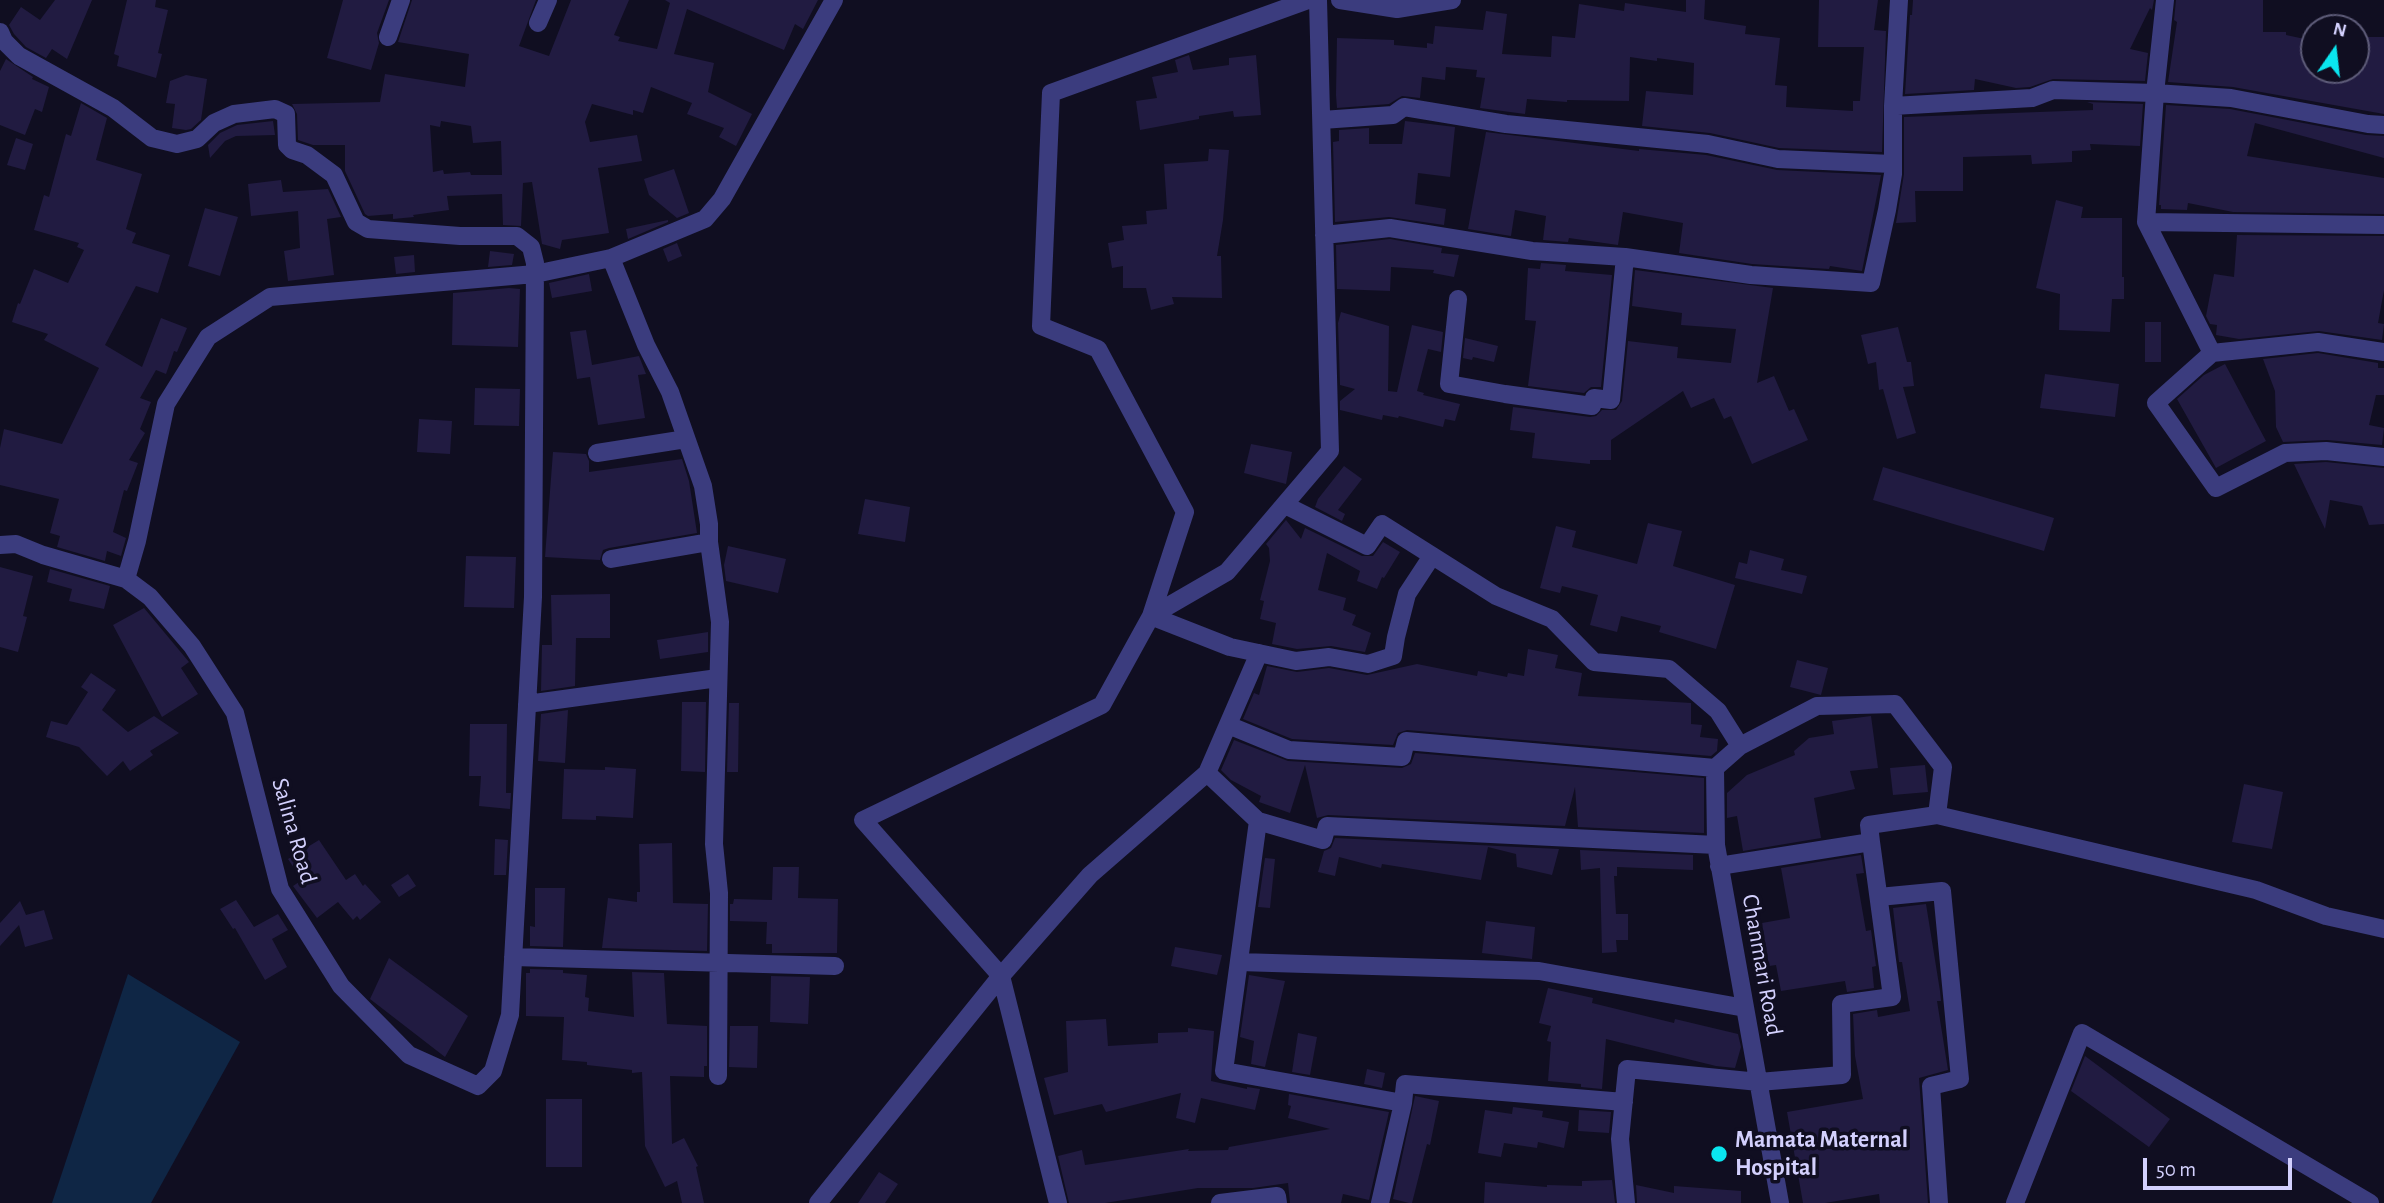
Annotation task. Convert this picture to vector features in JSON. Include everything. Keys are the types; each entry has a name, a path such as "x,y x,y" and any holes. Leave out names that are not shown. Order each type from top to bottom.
{"street":[{"path":"388,37 401,0"},
{"path":"538,23 548,0"},
{"path":"126,579 137,541 166,404 208,337 270,297 535,274 611,258 705,219 722,199 834,0"},
{"path":"1058,1203 1000,976 863,820 1102,705 1151,616 1185,512 1098,349 1041,326 1051,93 1308,0"},
{"path":"1151,616 1227,572 1330,451 1318,0"},
{"path":"1340,0 1396,5 1452,0"},
{"path":"1324,235 1390,229 1532,251 1625,257 1751,275 1871,283 1888,210 1899,0"},
{"path":"2165,0 2146,222 2212,353"},
{"path":"0,32 4,41 19,56 113,108 152,138 177,144 197,139 214,123 234,114 275,109 286,114 287,145 325,166 334,175 355,222 368,229 460,236 517,236 531,247 535,263 533,597 513,957 835,966"},
{"path":"1893,106 2032,98 2053,90 2155,93 2231,98 2384,125"},
{"path":"1322,120 1393,115 1404,107 1506,124 1707,144 1778,159 1892,164"},
{"path":"2146,222 2384,225"},
{"path":"1458,299 1449,384 1592,406 1594,398 1611,400 1625,257"},
{"path":"611,258 646,345 670,392 703,486 709,524 720,622 714,844 719,894 718,1076"},
{"path":"2384,352 2318,342 2212,353 2156,403 2216,488 2285,453 2326,451 2384,457"},
{"path":"597,453 686,439"},
{"path":"1285,505 1367,546 1381,524 1496,596 1552,619 1594,662 1669,669 1718,711 1740,747"},
{"path":"611,559 709,542"},
{"name":"Salina Road","path":"0,545 16,544 43,555 126,579 150,597 192,646 236,713 281,889 341,986 409,1055 478,1086 493,1071 510,1015 513,957"},
{"path":"1151,616 1230,647 1296,661 1329,657 1368,664 1393,656 1407,594 1432,556"},
{"path":"818,1203 1000,976 1090,875 1207,773 1259,653"},
{"path":"527,704 718,678"},
{"path":"1228,725 1289,750 1402,757 1406,741 1715,768 1740,747 1817,706 1895,704 1943,766 1937,815"},
{"name":"Chanmari Road","path":"1715,768 1716,845 1719,866 1780,1203"},
{"path":"1207,773 1258,821 1323,840 1328,826 1716,845"},
{"path":"1626,1203 1620,1139 1627,1069 1759,1082 1842,1075 1841,1004 1892,997 1869,825 1937,815 2256,890 2326,916 2384,929"},
{"path":"1258,821 1224,1070 1403,1102"},
{"path":"1719,866 1871,842"},
{"path":"1878,897 1942,891 1960,1079 1931,1086 1939,1203"},
{"path":"1239,962 1539,971 1745,1009"},
{"path":"2015,1203 2082,1033 2370,1203"},
{"path":"1380,1203 1405,1084 1624,1102"},
{"path":"1220,1203 1277,1196 1278,1203"}],"water":[{"path":"128,974 240,1042 151,1203 52,1203"}],"building":[{"path":"55,0 92,0 67,59 52,49 46,58 26,47 9,25 21,7 40,20"},
{"path":"127,0 156,0 155,7 168,10 158,53 162,54 156,78 117,66 119,56 114,54"},
{"path":"343,0 389,0 377,33 379,43 371,70 327,58"},
{"path":"412,0 536,0 519,46 549,56 571,0 629,0 614,35 620,37 618,41 657,49 670,3 665,0 818,0 803,29 795,24 784,50 687,9 674,54 714,63 708,92 752,114 736,146 719,137 724,128 687,114 692,103 651,87 643,113 633,110 633,115 592,104 585,122 590,142 637,135 642,161 598,168 609,233 562,240 560,249 542,244 532,182 523,183 521,226 503,225 502,194 447,196 449,210 413,215 414,217 393,219 393,214 368,216 345,171 345,145 313,145 298,140 297,114 292,104 380,102 385,74 465,87 469,54 398,42","holes":["441,121 471,126 473,143 501,141 502,175 471,175 470,172 444,174 443,170 433,172 430,125 440,127"]},
{"path":"1686,0 1705,0 1704,19 1746,26 1745,34 1780,38 1775,85 1787,86 1786,107 1853,111 1853,101 1860,101 1864,47 1818,47 1819,0 1878,0 1874,30 1886,31 1882,152 1779,148 1710,133 1642,126 1646,91 1693,95 1694,63 1657,58 1657,61 1630,57 1629,101 1567,102 1527,99 1525,114 1480,108 1485,78 1476,77 1477,70 1446,67 1445,80 1422,77 1420,98 1402,96 1389,104 1337,108 1337,38 1394,40 1394,45 1427,48 1427,43 1433,44 1435,26 1483,30 1486,11 1507,14 1502,54 1551,57 1552,36 1575,38 1579,4 1624,11 1625,3 1686,12"},
{"path":"1913,0 2154,0 2152,10 2150,8 2130,49 2148,53 2145,81 2053,79 2030,87 2016,88 1975,79 1974,90 1905,94"},
{"path":"2176,0 2263,0 2263,32 2286,32 2286,35 2300,38 2300,84 2370,84 2370,37 2384,37 2384,114 2233,87 2168,82 2177,22 2174,20"},
{"path":"1189,55 1193,70 1229,65 1229,58 1256,55 1261,115 1234,117 1233,111 1140,130 1136,101 1157,98 1152,77 1178,72 1175,60"},
{"path":"6,59 33,77 32,79 49,87 42,112 35,109 25,135 0,125 0,71"},
{"path":"186,75 207,79 201,120 186,130 172,128 175,104 166,103 170,81"},
{"path":"2087,102 2143,104 2140,146 2090,144 2091,150 2072,151 2072,162 2032,164 2031,155 1963,157 1963,191 1915,191 1916,222 1896,223 1904,174 1904,117 2093,110 2093,104"},
{"path":"81,103 107,118 96,160 142,174 126,229 136,233 132,243 170,255 158,293 136,286 105,345 142,367 161,318 187,328 177,352 174,351 166,374 156,370 140,398 151,402 140,429 145,433 129,460 138,463 127,491 124,490 113,532 126,538 121,556 107,551 105,561 57,547 60,536 50,533 59,499 0,485 0,448 4,429 62,444 99,368 44,340 48,334 12,322 34,269 68,283 84,250 77,247 79,243 34,230 44,195 49,197 66,134 71,136"},
{"path":"2166,105 2230,109 2366,135 2384,136 2384,158 2255,123 2247,156 2384,178 2384,214 2233,212 2188,203 2187,210 2161,209 2159,205"},
{"path":"273,121 275,135 236,136 225,141 210,158 208,145 220,133 237,125"},
{"path":"1405,121 1455,127 1450,177 1418,173 1415,204 1446,209 1444,225 1389,217 1335,222 1333,142 1339,141 1339,130 1369,128 1369,144 1402,144"},
{"path":"1486,132 1639,151 1706,155 1777,170 1881,175 1862,271 1830,266 1829,269 1752,264 1679,253 1683,223 1623,212 1618,245 1569,238 1568,242 1543,240 1546,216 1515,210 1511,236 1468,229"},
{"path":"16,138 33,144 25,170 7,165"},
{"path":"1209,149 1229,150 1217,256 1221,256 1222,298 1172,297 1174,304 1151,310 1146,288 1123,288 1123,266 1112,268 1108,243 1124,240 1122,226 1147,224 1146,211 1167,209 1164,164 1208,161"},
{"path":"674,169 689,213 677,218 649,195 644,179"},
{"path":"281,180 283,192 328,189 341,217 327,219 334,275 288,281 284,251 300,248 298,211 251,216 248,184"},
{"path":"2056,200 2083,207 2081,218 2122,218 2124,299 2112,299 2110,332 2059,330 2060,294 2036,288"},
{"path":"205,208 238,217 220,276 188,266"},
{"path":"668,222 628,239 626,229"},
{"path":"2237,235 2384,236 2384,290 2378,323 2384,324 2382,340 2319,331 2239,339 2216,335 2217,325 2210,324 2206,316 2214,274 2234,277"},
{"path":"1390,239 1442,248 1441,253 1459,255 1454,277 1433,273 1434,270 1391,267 1390,291 1337,289 1336,245"},
{"path":"677,243 682,256 668,262 663,249"},
{"path":"490,251 514,254 512,265 488,267"},
{"path":"414,255 415,272 396,274 394,257"},
{"path":"1541,263 1566,265 1565,271 1612,275 1601,387 1591,387 1584,393 1528,386 1536,321 1525,320 1528,268 1540,269"},
{"path":"1635,270 1773,288 1757,383 1774,376 1789,411 1794,409 1808,440 1752,464 1731,416 1724,419 1714,398 1691,408 1683,391 1611,440 1611,460 1590,460 1590,464 1532,458 1535,433 1510,430 1513,407 1590,417 1596,416 1602,410 1616,410 1622,401 1628,341 1678,347 1677,358 1731,363 1736,329 1681,325 1682,313 1632,306"},
{"path":"589,274 592,291 552,298 549,283"},
{"path":"520,289 518,347 452,345 453,293"},
{"path":"1341,312 1389,326 1388,391 1397,392 1412,325 1443,332 1441,352 1428,349 1417,391 1460,404 1455,421 1445,419 1443,427 1399,416 1383,415 1382,420 1340,410 1340,401 1355,389 1340,385 1338,323"},
{"path":"2145,322 2161,322 2161,362 2145,362"},
{"path":"1898,327 1907,362 1911,362 1914,386 1903,387 1916,433 1897,439 1883,389 1879,390 1876,362 1868,364 1861,335"},
{"path":"586,330 592,365 639,356 646,374 638,375 645,418 598,425 590,377 577,379 570,332"},
{"path":"1465,338 1498,346 1494,362 1473,357 1472,360 1463,358"},
{"path":"2318,353 2378,363 2378,368 2384,368 2384,395 2376,395 2369,425 2384,428 2382,445 2327,440 2283,442 2276,427 2275,391 2263,359"},
{"path":"2225,364 2266,441 2216,468 2177,399 2204,375"},
{"path":"2045,374 2119,384 2115,417 2040,408"},
{"path":"475,388 520,389 519,426 474,425"},
{"path":"419,419 452,421 450,454 417,452"},
{"path":"1251,444 1292,452 1286,484 1244,473"},
{"path":"553,452 586,454 589,472 682,459 689,481 697,533 609,548 603,550 600,560 545,557"},
{"path":"2326,462 2384,468 2384,524 2369,525 2362,506 2330,500 2325,529 2294,464"},
{"path":"1344,466 1362,479 1338,510 1345,514 1342,521 1315,507 1318,499"},
{"path":"1883,467 2054,518 2044,551 1873,500"},
{"path":"865,499 910,507 905,542 858,534"},
{"path":"1286,520 1301,539 1305,528 1362,556 1373,556 1383,542 1400,552 1377,589 1357,581 1360,571 1327,553 1318,590 1346,598 1343,610 1356,615 1352,625 1371,633 1365,652 1331,646 1297,649 1272,644 1276,623 1260,619 1264,601 1260,600 1270,561 1266,544"},
{"path":"1648,523 1682,531 1673,566 1735,585 1716,649 1659,632 1661,626 1621,616 1617,632 1590,625 1598,595 1562,586 1560,593 1540,588 1556,526 1576,531 1572,547 1637,564"},
{"path":"728,546 786,559 778,593 726,581 724,565"},
{"path":"1750,550 1784,559 1781,570 1807,576 1802,594 1735,578 1739,562 1747,564"},
{"path":"466,556 516,557 514,608 464,607"},
{"path":"0,567 33,576 18,652 0,647"},
{"path":"50,569 110,586 104,609 69,601 72,589 47,582"},
{"path":"610,594 610,638 576,638 575,686 541,691 542,645 552,645 551,595"},
{"path":"144,608 189,662 181,668 198,694 162,717 113,625"},
{"path":"708,632 708,652 660,659 657,640"},
{"path":"1528,649 1558,655 1555,668 1582,673 1578,696 1691,703 1691,724 1702,725 1700,737 1718,739 1717,751 1711,756 1407,730 1398,733 1393,745 1292,739 1243,719 1254,693 1259,695 1267,666 1297,672 1329,668 1367,675 1417,664 1477,676 1478,671 1507,677 1508,673 1524,676"},
{"path":"1797,660 1828,668 1821,695 1790,687"},
{"path":"91,673 116,690 102,710 128,732 154,716 179,733 150,751 153,755 130,771 123,761 107,776 79,747 46,737 51,721 67,725 88,692 81,687"},
{"path":"682,702 706,702 705,772 681,771"},
{"path":"729,703 739,703 738,772 727,772"},
{"path":"568,710 565,763 538,761 541,714"},
{"path":"1871,716 1878,768 1850,771 1855,789 1814,798 1821,838 1743,851 1737,816 1727,818 1727,793 1747,775 1795,755 1794,751 1809,738 1834,734 1832,721"},
{"path":"470,724 507,724 506,793 511,793 510,809 479,806 481,776 469,776"},
{"path":"1234,740 1288,761 1402,768 1411,764 1415,753 1704,778 1704,833 1578,827 1575,787 1565,826 1328,815 1317,818 1305,765 1290,813 1259,802 1261,796 1231,780 1221,770"},
{"path":"1925,765 1928,792 1893,795 1890,768"},
{"path":"605,767 636,769 633,818 596,816 596,820 562,819 564,769 605,770"},
{"path":"2244,784 2283,792 2272,849 2232,842"},
{"path":"1335,838 1559,849 1552,875 1517,867 1516,854 1488,847 1481,880 1382,864 1381,868 1339,857 1335,876 1318,872 1324,851 1331,848"},
{"path":"495,839 508,840 506,875 494,875"},
{"path":"319,840 346,880 355,874 363,886 365,884 381,902 360,920 357,916 353,920 338,902 317,918 293,886 302,880 288,859"},
{"path":"672,843 673,903 708,904 707,951 602,948 608,898 637,902 637,892 640,892 639,844"},
{"path":"1580,850 1693,855 1693,870 1617,867 1617,876 1614,876 1616,914 1628,914 1628,940 1616,940 1617,952 1602,953 1600,868 1581,870"},
{"path":"1861,855 1864,873 1856,874 1866,931 1871,930 1876,966 1872,967 1874,988 1847,992 1845,981 1781,991 1776,965 1769,966 1762,923 1790,918 1781,868"},
{"path":"1265,858 1275,859 1270,908 1258,907"},
{"path":"773,867 799,867 798,898 838,899 837,953 772,953 772,944 766,944 767,922 730,921 730,904 733,904 734,899 772,900"},
{"path":"408,874 416,886 399,897 391,885"},
{"path":"535,888 565,888 563,947 530,946 530,926 535,927"},
{"path":"236,900 254,927 278,914 288,930 272,939 287,967 265,980 235,928 233,929 220,909"},
{"path":"20,901 26,915 44,910 53,939 25,947 19,925 0,946 0,923"},
{"path":"1926,904 1940,991 1941,1001 1937,1001 1948,1070 1919,1078 1928,1203 1880,1203 1879,1194 1825,1203 1803,1203 1787,1112 1863,1099 1855,1056 1853,1014 1877,1010 1878,1017 1910,1011 1902,962 1899,962 1893,908"},
{"path":"1486,921 1535,927 1532,959 1482,953"},
{"path":"1175,947 1222,955 1217,975 1171,966"},
{"path":"389,958 468,1016 445,1057 370,999"},
{"path":"530,969 563,970 563,973 587,975 585,997 589,998 588,1011 634,1017 632,972 664,973 667,1024 707,1026 707,1066 704,1066 704,1077 670,1076 672,1144 684,1138 698,1166 696,1167 704,1203 682,1203 677,1181 665,1187 645,1146 642,1072 632,1073 632,1070 562,1060 564,1017 526,1016 526,973 530,973"},
{"path":"1249,975 1285,981 1265,1067 1251,1064 1254,1041 1240,1037"},
{"path":"771,976 810,977 808,1024 770,1022"},
{"path":"1548,988 1593,998 1592,1003 1674,1023 1675,1019 1738,1034 1741,1047 1735,1068 1716,1066 1606,1039 1602,1089 1548,1081 1551,1042 1547,1041 1551,1026 1539,1023"},
{"path":"1106,1019 1108,1046 1158,1043 1158,1033 1188,1032 1188,1028 1214,1031 1211,1081 1260,1089 1255,1110 1201,1098 1195,1123 1176,1118 1181,1093 1106,1112 1102,1104 1054,1115 1044,1078 1068,1072 1066,1021"},
{"path":"730,1026 758,1026 757,1068 729,1067"},
{"path":"1298,1033 1317,1037 1310,1075 1292,1072"},
{"path":"2085,1056 2170,1119 2149,1147 2071,1091"},
{"path":"1367,1069 1385,1073 1382,1088 1364,1084"},
{"path":"1289,1094 1389,1112 1369,1200 1343,1194 1341,1203 1290,1203 1288,1183 1253,1188 1198,1188 1105,1203 1069,1203 1058,1156 1082,1150 1085,1165 1189,1149 1188,1151 1228,1150 1229,1147 1330,1129 1288,1118 1291,1106 1288,1105"},
{"path":"1415,1096 1439,1101 1430,1145 1427,1144 1412,1203 1409,1203 1393,1199"},
{"path":"546,1099 582,1099 582,1167 546,1167"},
{"path":"1513,1107 1543,1111 1542,1117 1569,1122 1564,1148 1538,1142 1537,1148 1504,1143 1501,1157 1478,1153 1485,1110 1512,1114"},
{"path":"1579,1110 1611,1112 1609,1133 1578,1131"},
{"path":"879,1172 898,1184 885,1203 858,1203"},
{"path":"1612,1180 1615,1203 1484,1203 1485,1182 1547,1187 1582,1186 1582,1181"},
{"path":"1636,1185 1674,1193 1674,1186 1741,1191 1741,1203 1637,1203"}],"place":[{"name":"Mamata Maternal Hospital","path":"1719,1154"}]}
